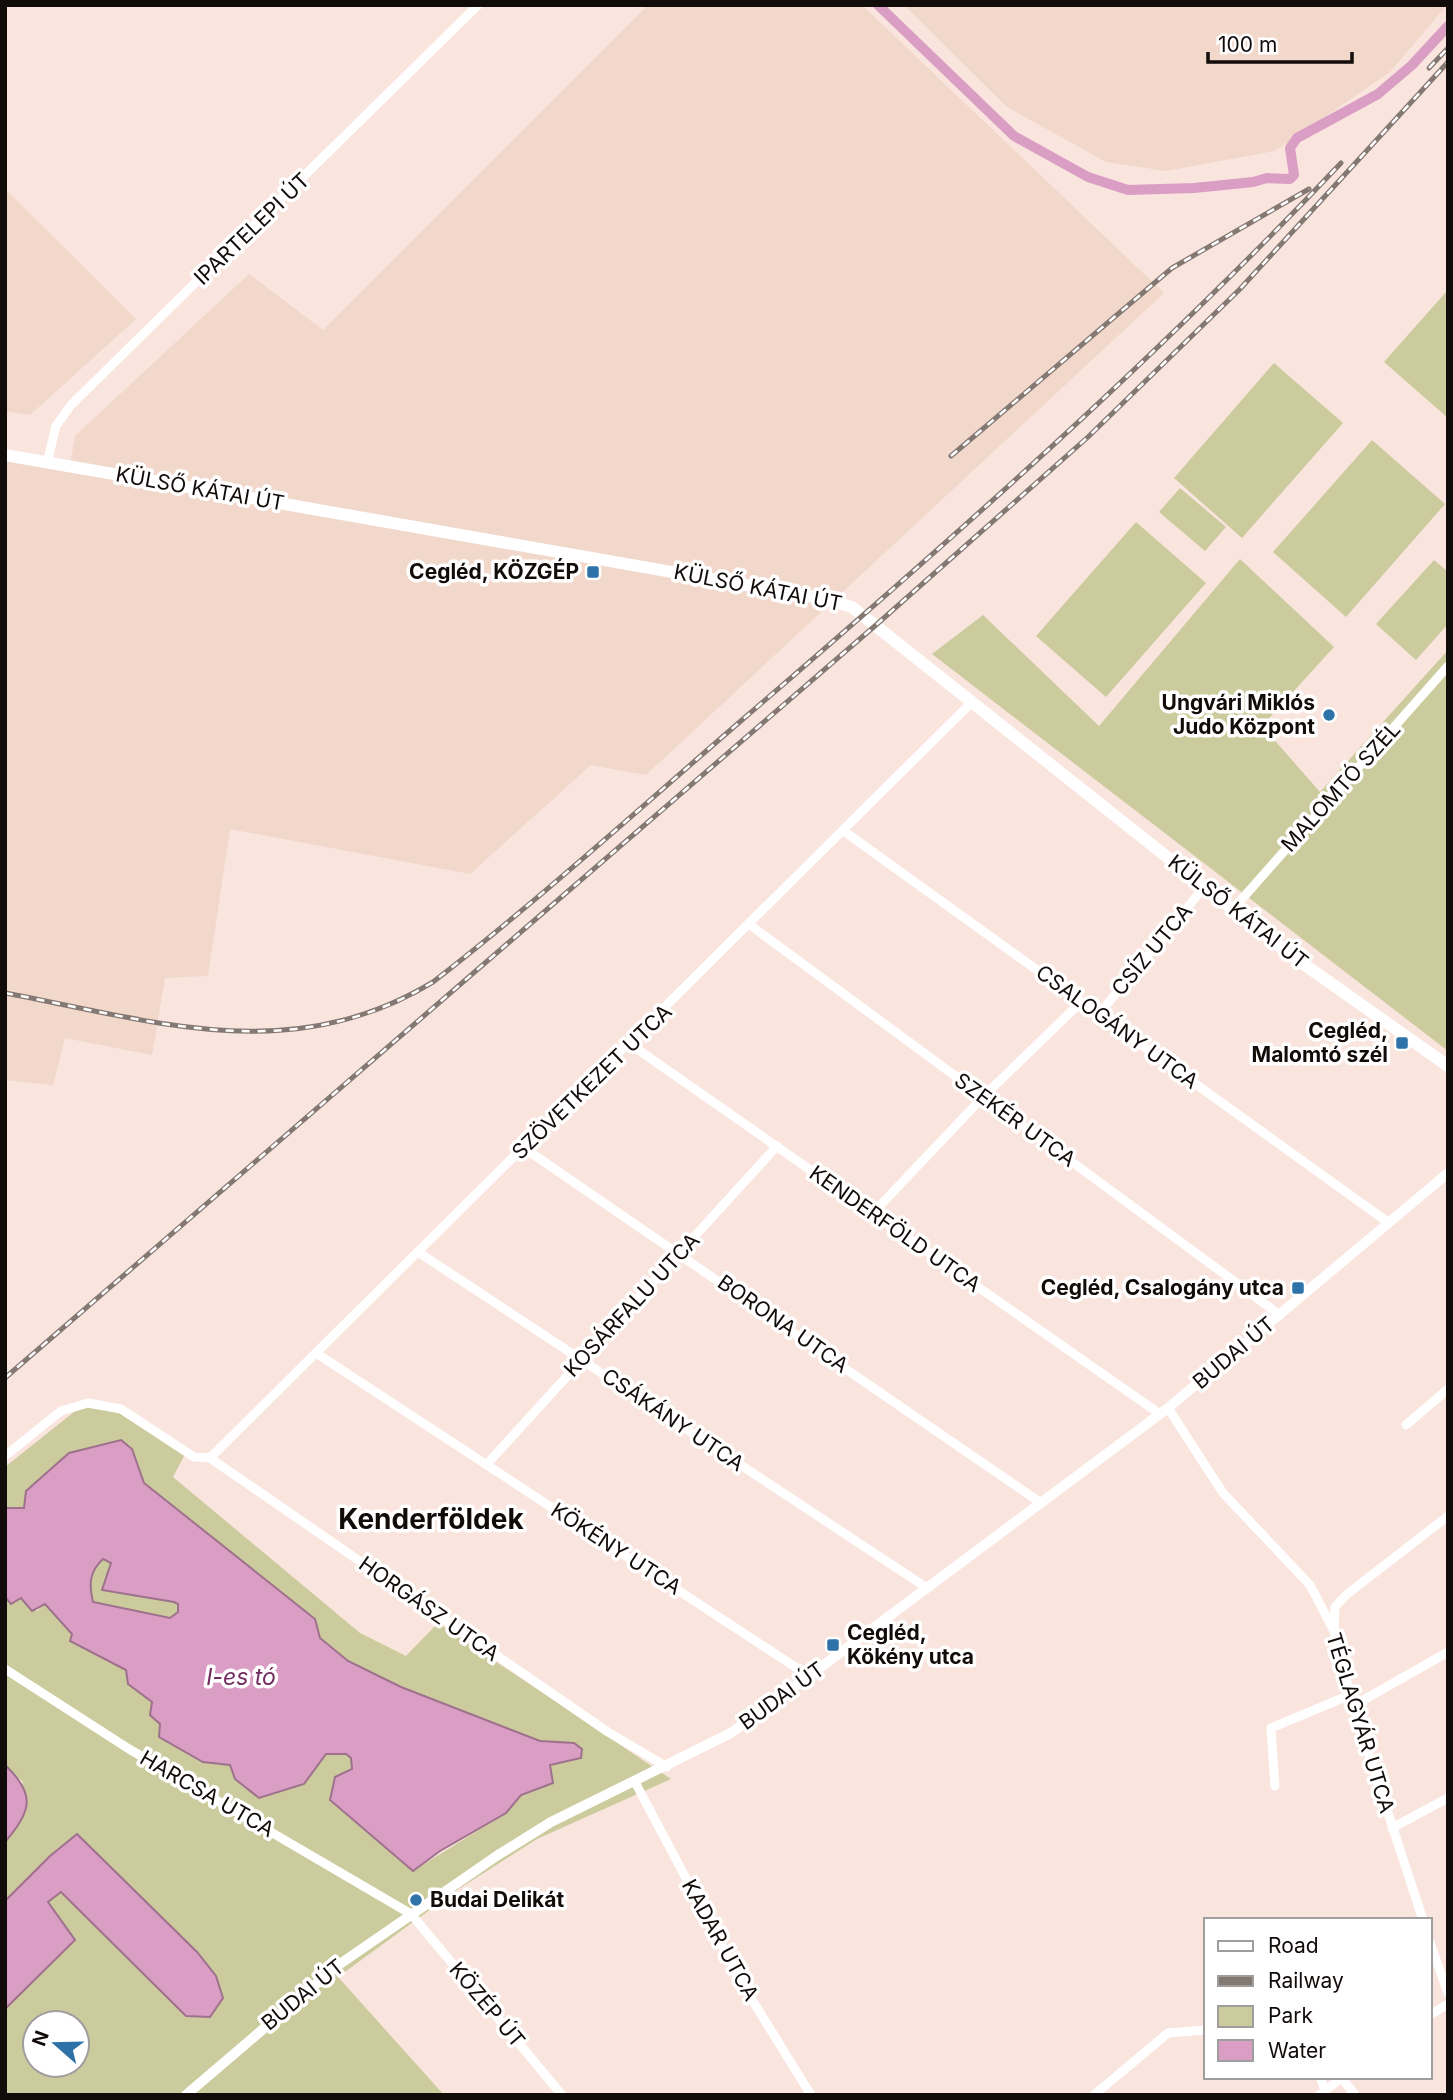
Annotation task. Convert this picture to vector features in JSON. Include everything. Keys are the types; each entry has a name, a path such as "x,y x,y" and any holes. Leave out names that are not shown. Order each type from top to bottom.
{"main road":[{"name":"KÜLSŐ KÁTAI ÚT","path":"5,455 826,598 860,611 971,704 1344,995 1448,1066"}],"street":[{"name":"IPARTELEPI ÚT","path":"47,463 56,426 71,405 478,5"},
{"name":"MALOMTÓ SZÉL","path":"1234,908 1448,666"},
{"name":"SZÖVETKEZET UTCA","path":"209,1458 845,832 971,704"},
{"name":"CSALOGÁNY UTCA","path":"845,832 1389,1223"},
{"name":"CSÍZ UTCA","path":"1099,1014 1205,886"},
{"name":"SZEKÉR UTCA","path":"750,925 1280,1315"},
{"path":"873,1213 983,1097 1081,1002"},
{"name":"KENDERFÖLD UTCA","path":"630,1044 1164,1411"},
{"name":"KOSÁRFALU UTCA","path":"487,1464 777,1146"},
{"name":"BORONA UTCA","path":"524,1148 680,1252 1041,1503"},
{"name":"BUDAI ÚT","path":"186,2095 321,1978 524,1838 731,1733 1164,1411 1448,1173"},
{"name":"CSÁKÁNY UTCA","path":"418,1252 928,1588"},
{"name":"KÖKÉNY UTCA","path":"316,1353 809,1676"},
{"path":"1406,1425 1448,1389"},
{"name":"HORGÁSZ UTCA","path":"5,1456 61,1411 88,1404 121,1409 194,1457 209,1458 608,1732 667,1767"},
{"name":"TÉGLAGYÁR UTCA","path":"1164,1411 1223,1493 1310,1585 1334,1631 1353,1706 1422,1918"},
{"path":"1334,1631 1335,1606 1448,1516"},
{"path":"1353,1706 1448,1652"},
{"name":"HARCSA UTCA","path":"5,1669 130,1749 411,1914"},
{"path":"1275,1786 1272,1728 1350,1695"},
{"name":"KADAR UTCA","path":"635,1782 741,1982 811,2095"},
{"path":"1392,1828 1448,1798"},
{"name":"KÖZÉP ÚT","path":"411,1914 562,2095"},
{"path":"1432,1949 1448,1993"},
{"path":"1432,2014 1448,2004"},
{"path":"1094,2095 1168,2033 1204,2030"},
{"path":"1322,2092 1340,2079"},
{"path":"1344,2079 1355,2095"}],"shaded area":[{"path":"648,5 862,5 1164,293 646,775 591,765 470,874 230,829 208,976 165,978 152,1055 65,1038 53,1085 5,1080 5,461 69,472 75,436 249,274 323,330"},
{"path":"904,5 1447,5 1390,72 1275,151 1166,171 1106,162 1007,107"},
{"path":"5,189 136,319 30,415 5,411"}],"green space":[{"path":"1446,292 1448,293 1448,418 1384,362"},
{"path":"1274,363 1343,423 1242,538 1174,478"},
{"path":"1372,440 1445,504 1346,617 1273,552"},
{"path":"1180,488 1226,527 1205,551 1159,512"},
{"path":"1136,522 1206,583 1106,697 1036,636"},
{"path":"1240,559 1334,647 1262,726 1320,792 1448,650 1448,1051 932,654 983,615 1099,726"},
{"path":"1434,560 1448,572 1448,624 1416,660 1376,624"},
{"path":"79,1408 121,1411 185,1454 173,1477 360,1633 406,1656 438,1623 671,1779 537,1839 457,1890 338,1977 444,2095 5,2095 5,2009 75,1940 48,1901 61,1892 186,2016 78,1834 50,1856 5,1901 5,1842 23,1782 5,1765 5,1597 11,1604 21,1598 37,1611 45,1604 72,1634 70,1641 127,1670 128,1684 153,1702 150,1715 203,1762 230,1765 235,1779 304,1784 326,1754 346,1754 351,1758 352,1769 413,1871 506,1813 521,1795 553,1783 550,1765 581,1758 574,1743 540,1741 401,1687 348,1661 320,1638 315,1619 144,1483 132,1449 24,1509 5,1508 5,1467"},
{"path":"103,1559 111,1562 102,1590 175,1602 178,1604 178,1612 171,1618 93,1602 91,1579"}],"water":[{"name":"I-es tó","path":"121,1440 132,1449 144,1483 315,1619 320,1638 348,1661 401,1687 540,1741 574,1743 582,1749 581,1758 550,1765 553,1783 521,1795 506,1813 440,1851 413,1871 330,1800 335,1777 352,1769 351,1758 346,1754 326,1754 304,1784 259,1798 235,1779 230,1765 203,1762 159,1737 160,1724 150,1715 152,1702 128,1684 126,1670 70,1641 72,1634 45,1604 32,1611 21,1598 11,1604 5,1597 5,1508 24,1508 26,1491 69,1453","holes":["103,1559 111,1563 102,1590 174,1602 178,1604 178,1612 170,1618 93,1602 93,1574"]},
{"path":"5,1765 22,1785 27,1803 21,1821 5,1842"},
{"path":"77,1834 197,1952 216,1976 223,1998 210,2017 186,2016 61,1892 48,1902 75,1940 5,2009 5,1901 50,1856"}],"waterway":[{"path":"878,5 1014,136 1088,177 1128,190 1194,188 1267,178 1290,179 1294,175 1290,148 1297,138 1378,94 1412,65 1448,26"}],"railway":[{"path":"1429,68 1448,48"},
{"path":"5,1378 876,625 1088,437 1240,289 1448,62"},
{"path":"5,993 169,1024 222,1030 275,1031 327,1024 380,1008 433,982 589,853 973,518 1197,309 1341,163"},
{"path":"951,456 1172,268 1309,189"}],"place":[{"name":"Cegléd, KÖZGÉP","path":"593,572"},
{"name":"Ungvári Miklós Judo Központ","path":"1329,715"},
{"name":"Cegléd, Malomtó szél","path":"1402,1043"},
{"name":"Cegléd, Csalogány utca","path":"1298,1288"},
{"name":"Cegléd, Kökény utca","path":"833,1645"},
{"name":"Budai Delikát","path":"416,1900"}],"district":[{"name":"Kenderföldek","path":"431,1519"}]}
